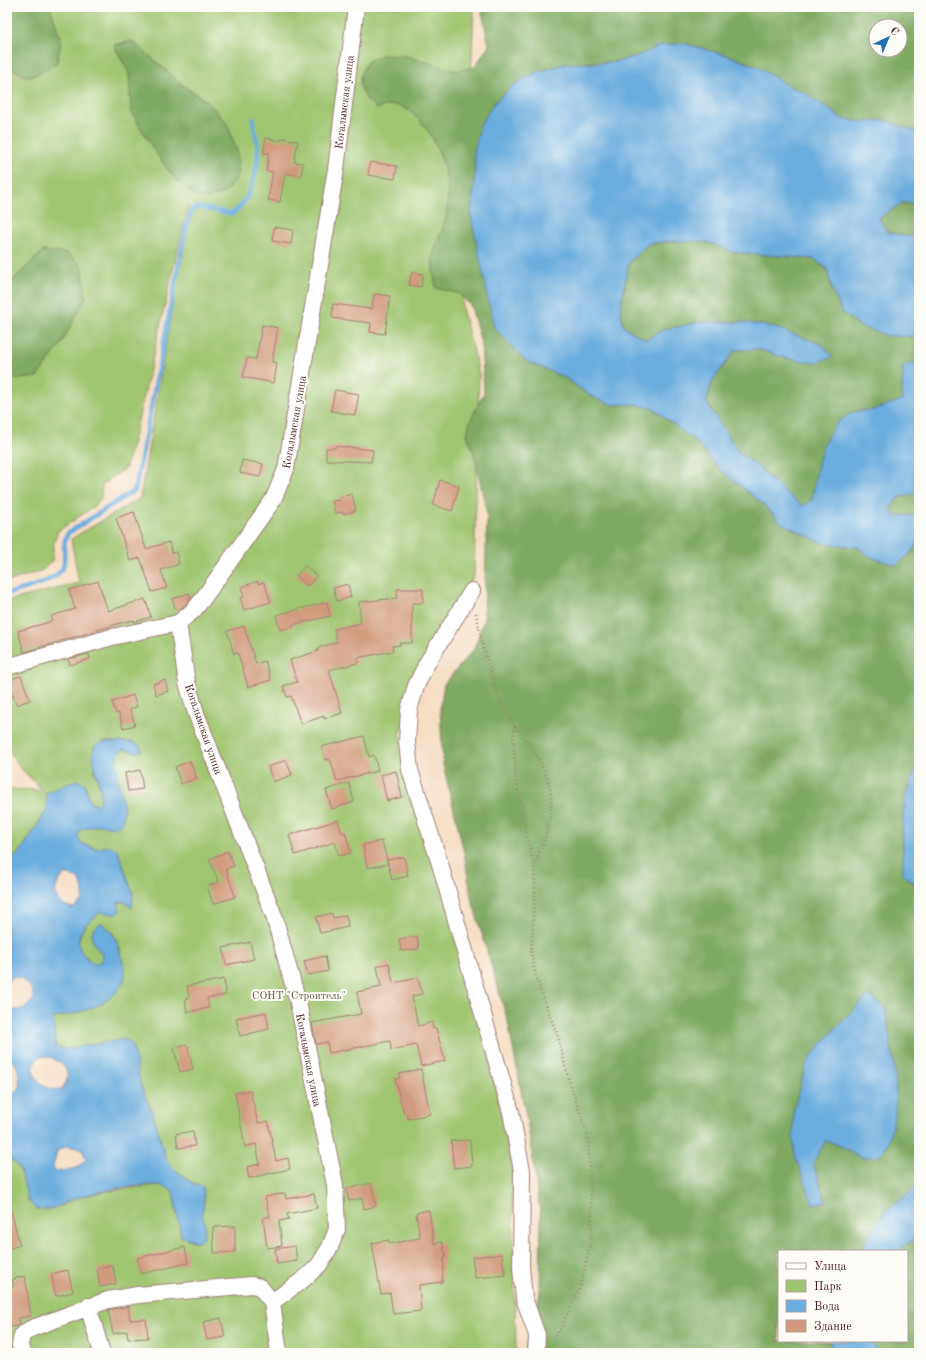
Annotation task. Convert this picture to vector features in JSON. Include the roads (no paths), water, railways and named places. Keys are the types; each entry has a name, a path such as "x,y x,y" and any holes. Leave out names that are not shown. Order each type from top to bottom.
{"street":[{"name":"Когалымская улица","path":"272,1302 304,1279 319,1265 330,1247 337,1229 335,1185 298,1002 287,961 274,916 196,713 187,683 178,623 193,611 202,600 272,500 286,469 336,169 356,7"},
{"path":"472,591 427,663 416,686 409,710 407,742 410,770 440,864 511,1112 522,1172 522,1274 524,1298 537,1335 536,1353"},
{"path":"7,667 112,637 178,623"},
{"path":"22,1353 20,1345 22,1335 30,1330 88,1306 108,1300 138,1295 252,1285 260,1287 272,1302 279,1353"},
{"path":"88,1306 102,1353"}],"water":[{"path":"682,43 730,56 760,68 783,83 807,94 843,119 862,122 884,120 919,133 919,203 902,203 879,218 887,232 906,236 919,235 919,303 915,306 919,307 919,337 888,336 860,326 842,312 832,289 827,269 814,259 733,252 708,242 670,241 648,244 629,262 620,309 624,327 646,340 662,330 700,322 742,322 773,327 823,345 833,357 814,363 785,358 758,349 735,350 712,382 706,402 739,453 759,467 770,479 802,506 812,500 822,449 827,437 834,427 843,418 855,412 873,410 902,400 903,367 911,363 919,363 919,492 898,498 890,509 895,516 918,515 920,531 917,544 913,550 896,565 873,558 857,547 823,543 781,523 764,505 722,471 696,442 654,409 635,404 612,405 591,396 564,377 526,361 494,327 471,216 475,171 474,153 480,125 494,103 515,84 537,72 565,64 616,62 637,56 659,46"},
{"path":"101,742 133,742 141,747 141,751 136,752 123,749 117,755 116,764 124,810 122,824 114,827 101,825 81,829 78,835 80,843 98,849 107,846 117,849 133,893 132,908 125,902 118,902 120,911 116,915 102,912 87,924 80,934 79,947 82,953 96,965 102,960 102,954 95,946 92,938 93,930 101,923 109,929 116,941 124,968 125,977 119,989 103,1002 83,1011 53,1018 56,1047 65,1049 125,1039 132,1044 141,1086 153,1114 166,1159 172,1167 193,1184 203,1187 204,1203 202,1214 205,1224 204,1237 199,1242 181,1236 173,1191 164,1187 158,1185 147,1185 114,1189 92,1193 56,1207 42,1210 36,1209 28,1199 19,1169 12,1160 7,1158 7,1092 12,1094 19,1088 19,1074 14,1063 7,1057 7,1010 22,1009 30,1003 33,995 31,988 22,978 12,977 7,982 7,864 21,851 47,810 46,793 77,780 85,784 91,804 97,804 101,800 101,793 93,761 94,747","holes":["64,875 74,877 82,886 83,900 74,908 62,904 56,896 57,886","42,1056 49,1057 55,1059 64,1067 67,1072 67,1078 66,1083 61,1089 51,1089 46,1087 37,1079 33,1069 37,1060","66,1146 82,1149 86,1159 83,1163 70,1170 57,1171 53,1167 57,1151"]},
{"path":"919,759 919,889 918,885 903,875 903,817 905,800"},
{"path":"868,995 885,1007 890,1039 895,1072 896,1104 890,1136 880,1156 862,1158 845,1148 826,1140 813,1163 826,1202 813,1204 795,1156 793,1135 794,1108 807,1063 821,1044"},
{"path":"919,1185 919,1237 901,1247 900,1250 861,1250 884,1213"},
{"path":"830,1342 871,1342 879,1353 834,1353"}],"waterway":[{"path":"7,594 31,587 57,575 62,569 64,563 64,544 68,533 135,490 186,227 192,210 197,207 232,214 244,202 254,178 258,153 253,119"}],"park label":[{"name":"СОНТ \"Строитель\"","path":"299,995"}]}
